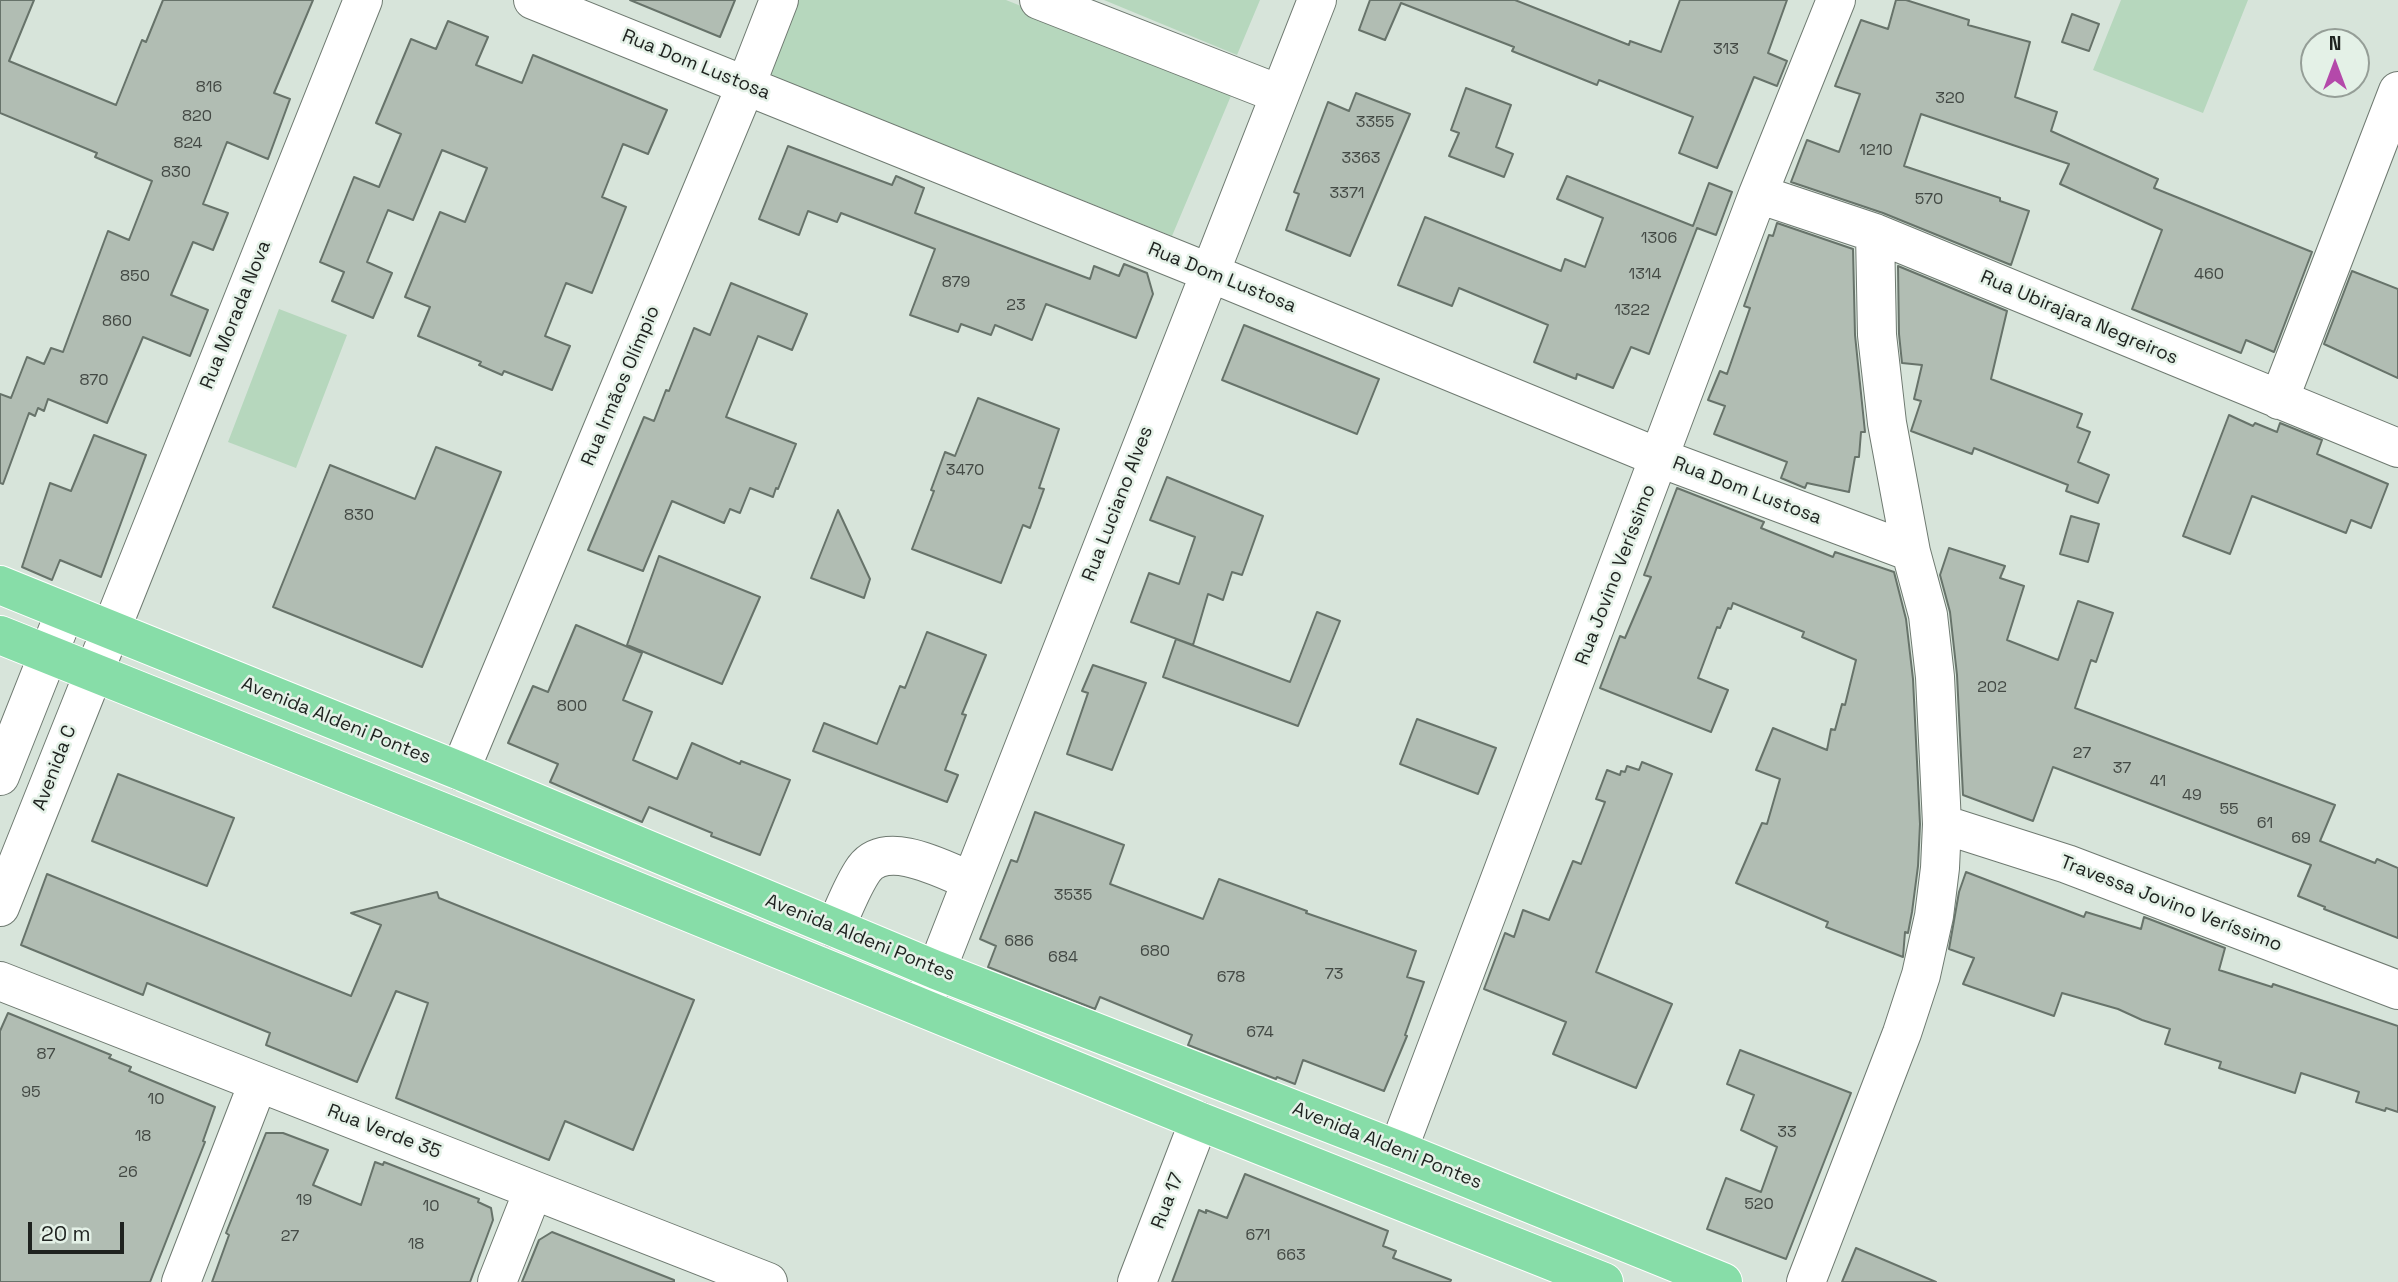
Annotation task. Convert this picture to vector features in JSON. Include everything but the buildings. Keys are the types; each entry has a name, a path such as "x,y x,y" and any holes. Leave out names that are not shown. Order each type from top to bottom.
{"main road":[{"name":"Avenida Aldeni Pontes","path":"0,585 460,771 936,970 1398,1150 1723,1282"},
{"path":"0,635 470,822 1199,1121 1604,1282"}],"street":[{"name":"Rua Morada Nova","path":"110,630 363,0"},
{"name":"Rua Dom Lustosa","path":"533,0 1208,272 1660,458 1911,552"},
{"name":"Rua Irmãos Olímpio","path":"460,771 779,0"},
{"path":"1038,0 1279,94"},
{"name":"Rua Luciano Alves","path":"921,1008 1317,0"},
{"name":"Rua Jovino Veríssimo","path":"1398,1150 1758,194 1836,0"},
{"path":"2279,400 2398,91"},
{"name":"Rua Ubirajara Negreiros","path":"1758,194 1875,233 2398,448"},
{"path":"1806,1282 1902,1033 1921,975 1934,916 1942,824 1934,664 1927,615 1911,552 1887,423 1877,335 1875,233"},
{"path":"0,776 65,611"},
{"name":"Avenida C","path":"0,907 110,630"},
{"name":"Travessa Jovino Veríssimo","path":"1942,824 2067,864 2398,990"},
{"path":"835,928 862,872 880,857 896,855 914,858 971,881"},
{"name":"Rua Verde 35","path":"0,981 768,1282"},
{"path":"181,1282 258,1083"},
{"name":"Rua 17","path":"1137,1282 1199,1121"},
{"path":"497,1282 533,1191"}],"green space":[{"path":"792,0 1006,0 1233,91 1172,236 763,72"},
{"path":"1104,0 1260,0 1237,55"},
{"path":"2121,0 2248,0 2203,113 2093,70"},
{"path":"279,309 347,335 296,468 228,442"}]}
